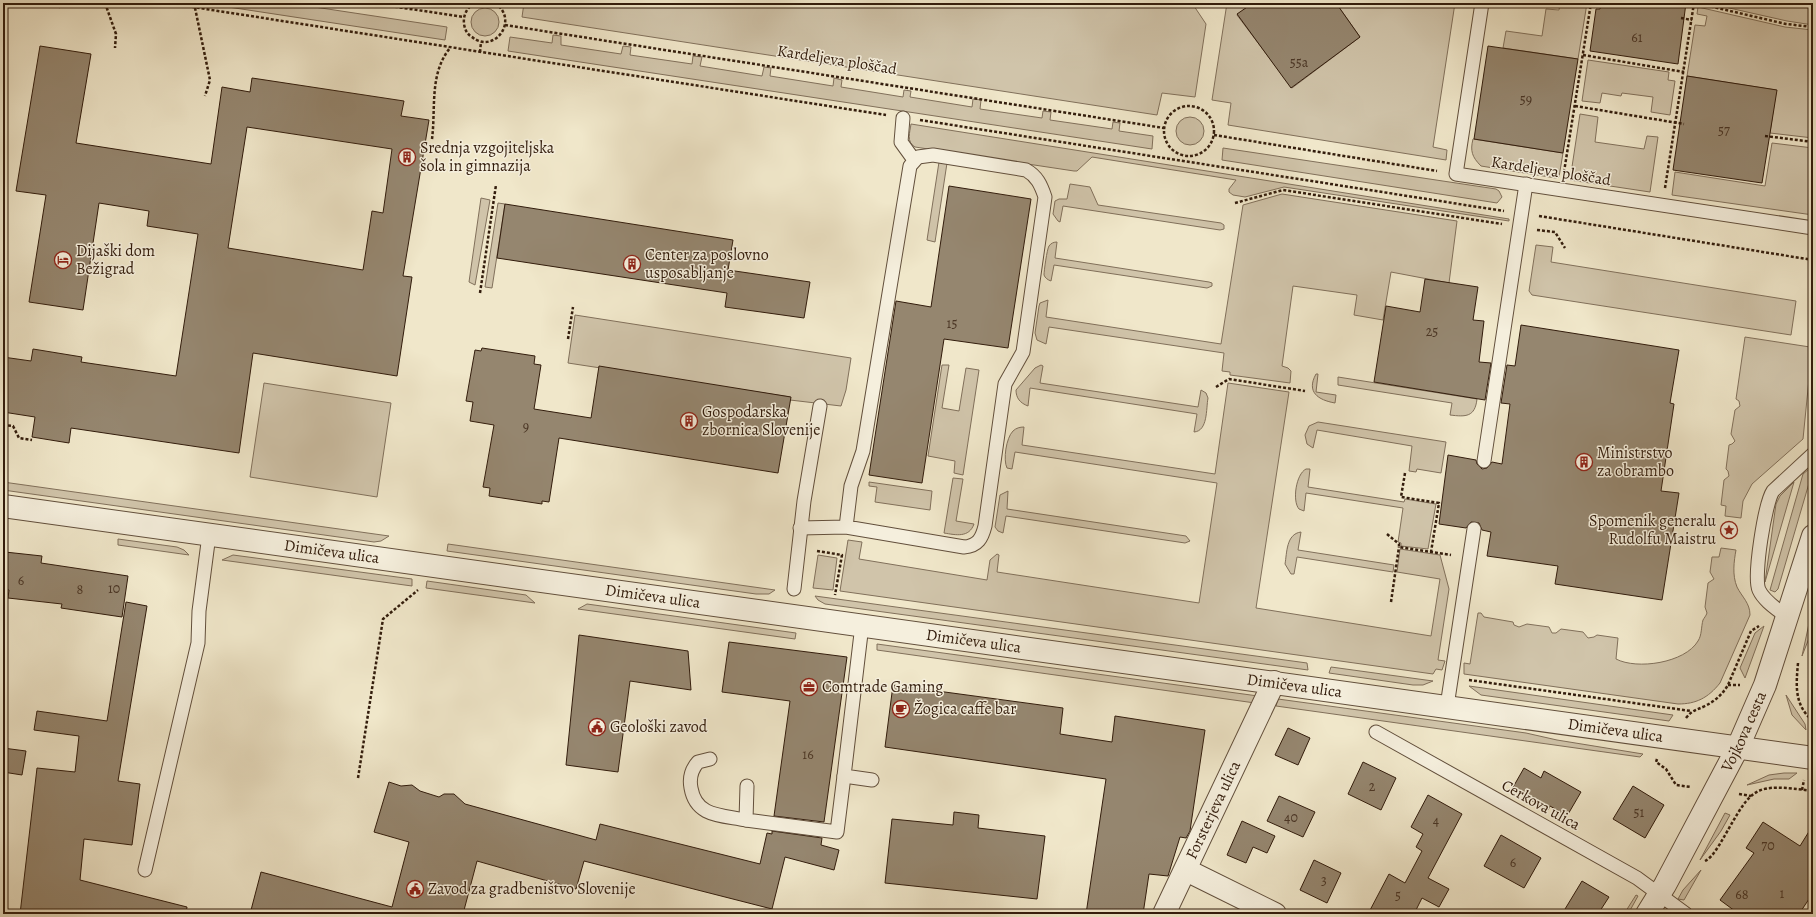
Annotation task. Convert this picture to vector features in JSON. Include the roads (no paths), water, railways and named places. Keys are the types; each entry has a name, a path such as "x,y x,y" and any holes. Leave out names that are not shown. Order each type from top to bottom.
{"street":[{"name":"Dimičeva ulica","path":"3,506 1813,758"},
{"name":"Vojkova cesta","path":"1647,914 1738,747 1765,685 1813,536"},
{"name":"Forsterjeva ulica","path":"1164,914 1274,682"},
{"path":"1186,870 1275,914"}],"lane":[{"name":"Kardeljeva ploščad","path":"1482,3 1456,174 1813,228"},
{"path":"904,118 901,142 914,160"},
{"path":"800,528 846,527 964,547 972,546 980,539 985,526 1005,384 1023,352 1044,197 1041,184 1031,173 1020,168 938,156 924,156 914,160 908,171 863,451 851,486 846,527"},
{"path":"1484,461 1526,184"},
{"path":"794,589 800,528 820,406"},
{"path":"1787,617 1763,597 1757,583 1757,571 1766,508 1773,491 1802,462 1813,454"},
{"path":"1447,706 1474,529"},
{"path":"145,870 198,643 199,610 209,535"},
{"path":"710,759 698,762 692,769 690,783 692,796 698,806 712,813 746,820 837,832 862,625"},
{"name":"Cerkova ulica","path":"1376,732 1637,878 1686,914"},
{"path":"844,776 872,780"},
{"path":"746,820 747,786"}],"place":[{"name":"Srednja vzgojiteljska šola in gimnazija","path":"407,157"},
{"name":"Dijaški dom Bežigrad","path":"63,260"},
{"name":"Center za poslovno usposabljanje","path":"632,264"},
{"name":"Gospodarska zbornica Slovenije","path":"689,421"},
{"name":"Ministrstvo za obrambo","path":"1584,462"},
{"name":"Spomenik generalu Rudolfu Maistru","path":"1729,530"},
{"name":"Comtrade Gaming","path":"809,687"},
{"name":"Žogica caffe bar","path":"901,709"},
{"name":"Geološki zavod","path":"597,727"},
{"name":"Zavod za gradbeništvo Slovenije","path":"415,889"}]}
